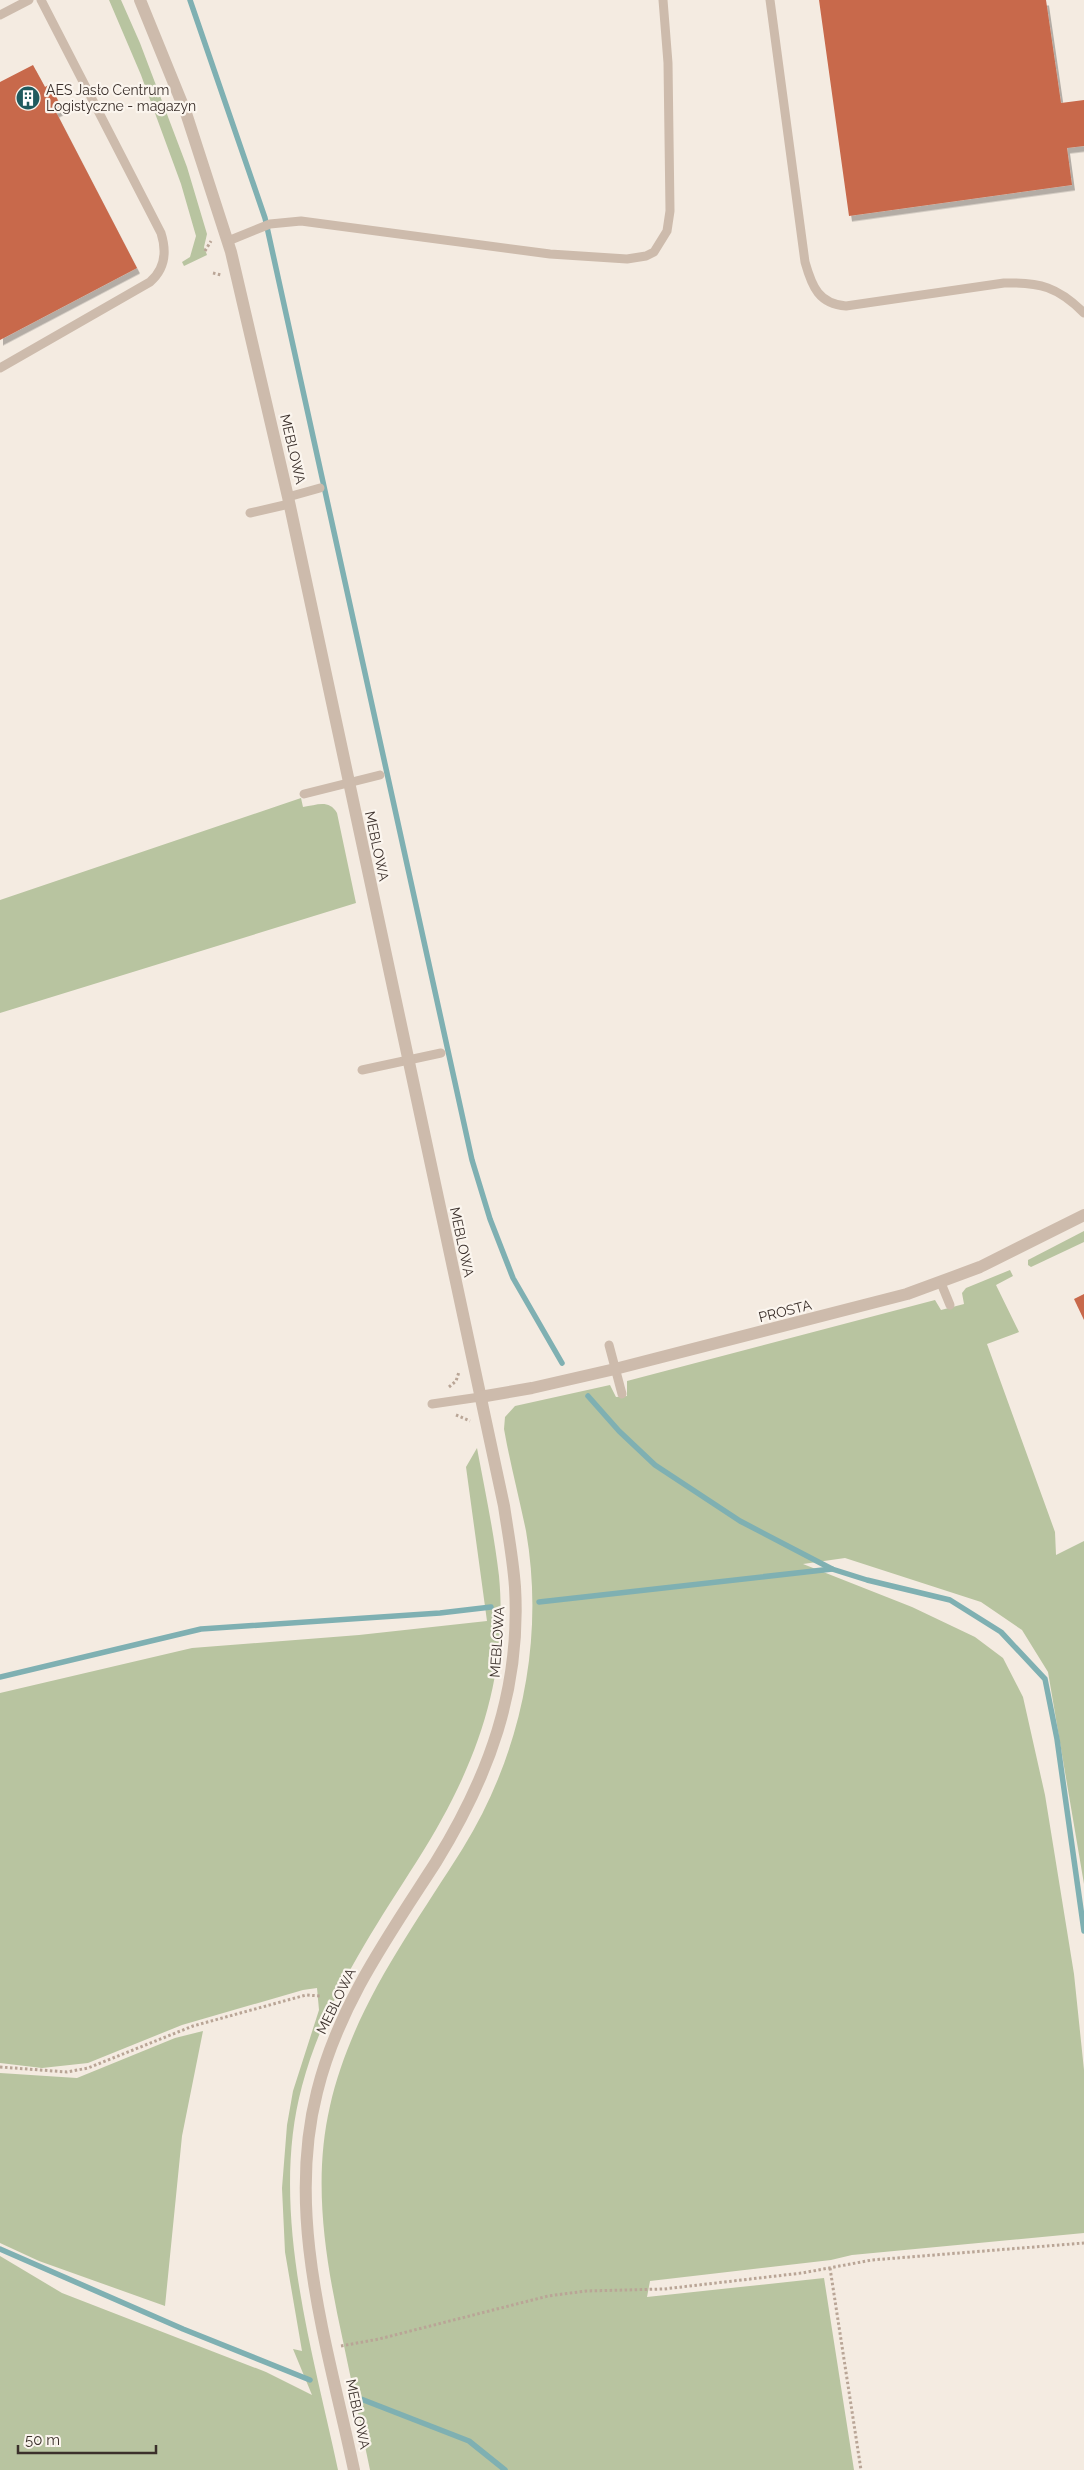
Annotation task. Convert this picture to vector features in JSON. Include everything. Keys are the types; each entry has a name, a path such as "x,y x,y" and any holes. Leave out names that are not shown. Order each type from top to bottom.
{"street":[{"name":"MEBLOWA","path":"140,0 186,113 228,241 289,501 347,782 504,1506 512,1555 516,1614 512,1670 500,1726 482,1776 465,1813 372,1962 350,2001 329,2052 316,2094 306,2158 306,2211 314,2280 354,2470"},
{"name":"PROSTA","path":"480,1397 615,1368 877,1303 941,1283 980,1267 1084,1216"}],"lane":[{"path":"0,15 29,0"},
{"path":"0,368 150,282 162,268 165,250 161,233 42,0"},
{"path":"228,241 270,224 301,221 550,254 627,259 646,256 654,252 667,231 670,211 668,63 663,0"},
{"path":"770,0 805,262 809,276 824,300 834,305 846,306 1004,283 1028,282 1048,286 1068,298 1084,313"},
{"path":"250,513 289,501 320,488"},
{"path":"304,794 380,775"},
{"path":"362,1070 441,1053"},
{"path":"941,1283 950,1305"},
{"path":"609,1345 622,1394"},
{"path":"432,1404 480,1397"}],"path":[{"path":"450,1415 461,1416 473,1425"},
{"path":"0,2067 44,2072 67,2072 81,2069 193,2026 306,1995 320,1996"},
{"path":"328,2349 379,2339 548,2296 613,2289 664,2289 830,2268 872,2260 1084,2242"},
{"path":"830,2268 861,2470"},
{"path":"340,2340 343,2355"}],"green space":[{"path":"109,0 121,0 140,43 187,167 207,234 204,247 207,255 184,266 182,262 190,257 196,236 181,184 141,75"},
{"path":"301,798 303,807 326,804 337,813 356,903 0,1013 0,900"},
{"path":"1084,1231 1084,1242 1031,1267 1028,1265 1028,1260"},
{"path":"1010,1270 1013,1276 996,1285 1019,1332 987,1344 1055,1532 1056,1555 1084,1541 1084,1884 1048,1672 1022,1630 981,1602 845,1558 803,1564 912,1607 975,1637 1003,1658 1023,1697 1045,1795 1074,1974 1084,2070 1084,2233 852,2255 831,2260 650,2281 647,2297 824,2278 854,2470 370,2470 331,2282 323,2224 322,2165 325,2135 330,2106 340,2070 368,2004 385,1972 463,1848 483,1812 500,1774 513,1735 523,1695 530,1654 531,1572 526,1531 504,1429 505,1417 515,1406 610,1385 616,1397 627,1396 627,1381 935,1300 941,1310 964,1304 962,1293 966,1288"},
{"path":"477,1448 497,1560 501,1615 498,1653 492,1690 483,1725 455,1794 437,1828 366,1942 336,1997 311,2055 302,2086 293,2133 290,2181 292,2229 298,2278 306,2327 338,2470 0,2470 0,2256 62,2293 266,2372 312,2395 293,2349 302,2351 285,2252 282,2188 287,2125 293,2091 319,2010 317,1988 303,1990 182,2025 88,2063 42,2068 0,2063 0,1693 192,1648 359,1635 487,1621 466,1467"},
{"path":"203,2031 182,2136 165,2306 39,2261 0,2243 0,2073 77,2078 175,2038"}],"building":[{"path":"819,0 1046,0 1061,103 1084,100 1084,146 1067,148 1072,185 849,216"},
{"path":"33,65 45,87 50,84 62,109 56,112 137,268 0,340 0,82"},
{"path":"1084,1294 1084,1320 1074,1299"}],"waterway":[{"path":"190,0 265,218 472,1160 490,1219 513,1278 562,1363"},
{"path":"588,1396 619,1431 655,1465 740,1521 832,1569 867,1580 950,1600 1001,1632 1045,1679 1057,1739 1084,1931"},
{"path":"539,1602 832,1569"},
{"path":"0,1677 201,1629 440,1613 491,1607"},
{"path":"0,2249 183,2329 310,2380"},
{"path":"361,2399 469,2441 505,2470"}],"place":[{"name":"AES Jasło Centrum Logistyczne - magazyn","path":"28,98"}]}
